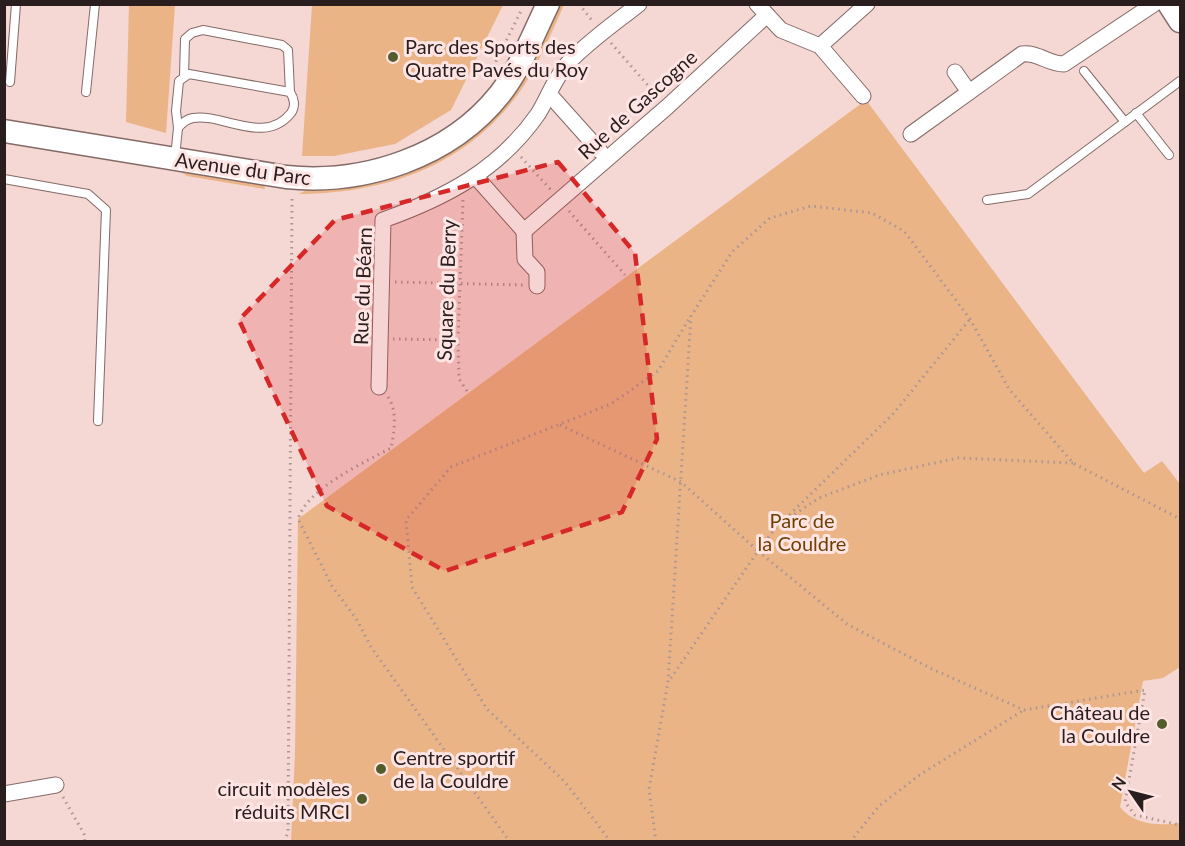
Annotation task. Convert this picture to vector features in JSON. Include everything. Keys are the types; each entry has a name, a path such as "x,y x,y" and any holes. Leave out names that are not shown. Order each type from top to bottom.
{"street":[{"name":"Avenue du Parc","path":"4,131 292,178 311,179 368,174 416,157 454,135 499,95 513,75 548,4"},
{"name":"Rue du Béarn","path":"380,387 383,220 419,207 461,187 476,177 511,145 537,114 567,64 639,4"},
{"path":"820,46 867,4"},
{"path":"911,134 1022,54 1032,52 1052,64 1065,64 1154,4"},
{"path":"1170,4 1180,21"},
{"path":"762,10 781,30 820,46 863,96"},
{"name":"Rue de Gascogne","path":"524,231 667,107 762,10"},
{"path":"955,72 969,92"},
{"path":"549,94 600,151"},
{"path":"476,177 524,231 525,259 537,272 537,286"},
{"path":"4,794 56,785"}],"lane":[{"path":"10,82 16,4"},
{"path":"86,92 95,4"},
{"path":"178,128 184,122 194,118 257,128 284,120 294,108 294,98 290,92 288,50 282,45 203,30 192,33 185,39 183,76"},
{"path":"1084,71 1125,122"},
{"path":"175,159 178,128 176,111 179,81 183,76 189,74 290,92"},
{"path":"987,200 1028,194 1180,81"},
{"path":"1136,113 1169,155"},
{"path":"4,179 88,194 106,210 98,421"}],"path":[{"path":"579,4 602,34 660,99"},
{"path":"285,842 288,831 292,178"},
{"name":"Square du Berry","path":"461,187 464,197 458,340 459,379 467,391"},
{"path":"611,842 565,782 487,709 412,586 406,520 451,467 611,404 658,371 732,252 770,218 811,206 872,213 904,231 970,319 1009,388 1073,463 1180,519"},
{"path":"381,281 537,286"},
{"path":"656,842 649,789 668,682 691,316"},
{"path":"668,682 777,526 894,413 970,319"},
{"path":"380,339 458,340"},
{"path":"380,387 392,403 395,432 391,448 356,467 315,495 298,519 332,586 357,620 371,647 510,842"},
{"path":"559,424 681,482 847,624 932,669 1024,710"},
{"path":"777,526 819,498 869,479 958,458 1073,463"},
{"path":"850,842 879,806 913,780 1024,710 1145,690 1125,802 1135,815 1180,825"},
{"path":"56,785 84,834 85,842"}],"highlighted area":[{"path":"558,162 635,253 657,439 622,512 445,571 327,506 239,320 335,220"}],"green space":[{"name":"Parc des Sports des Quatre Pavés du Roy","path":"312,4 503,5 451,110 395,144 334,156 302,156"},
{"path":"129,5 175,5 166,133 126,122"},
{"path":"557,5 564,5 521,90 500,116 476,138 451,156 424,170 394,180 364,188 299,194 308,189 457,143"},
{"name":"Parc de la Couldre","path":"866,100 1144,473 1162,461 1180,484 1180,667 1163,678 1143,681 1120,807 1132,818 1147,823 1180,823 1180,841 291,842 295,753 298,519"},
{"path":"173,167 264,184 265,189 187,176"}],"place":[{"name":"Parc des Sports des Quatre Pavés du Roy","path":"393,57"},
{"name":"Château de la Couldre","path":"1162,724"},
{"name":"Centre sportif de la Couldre","path":"381,769"},
{"name":"circuit modèles réduits MRCI","path":"362,799"}]}
